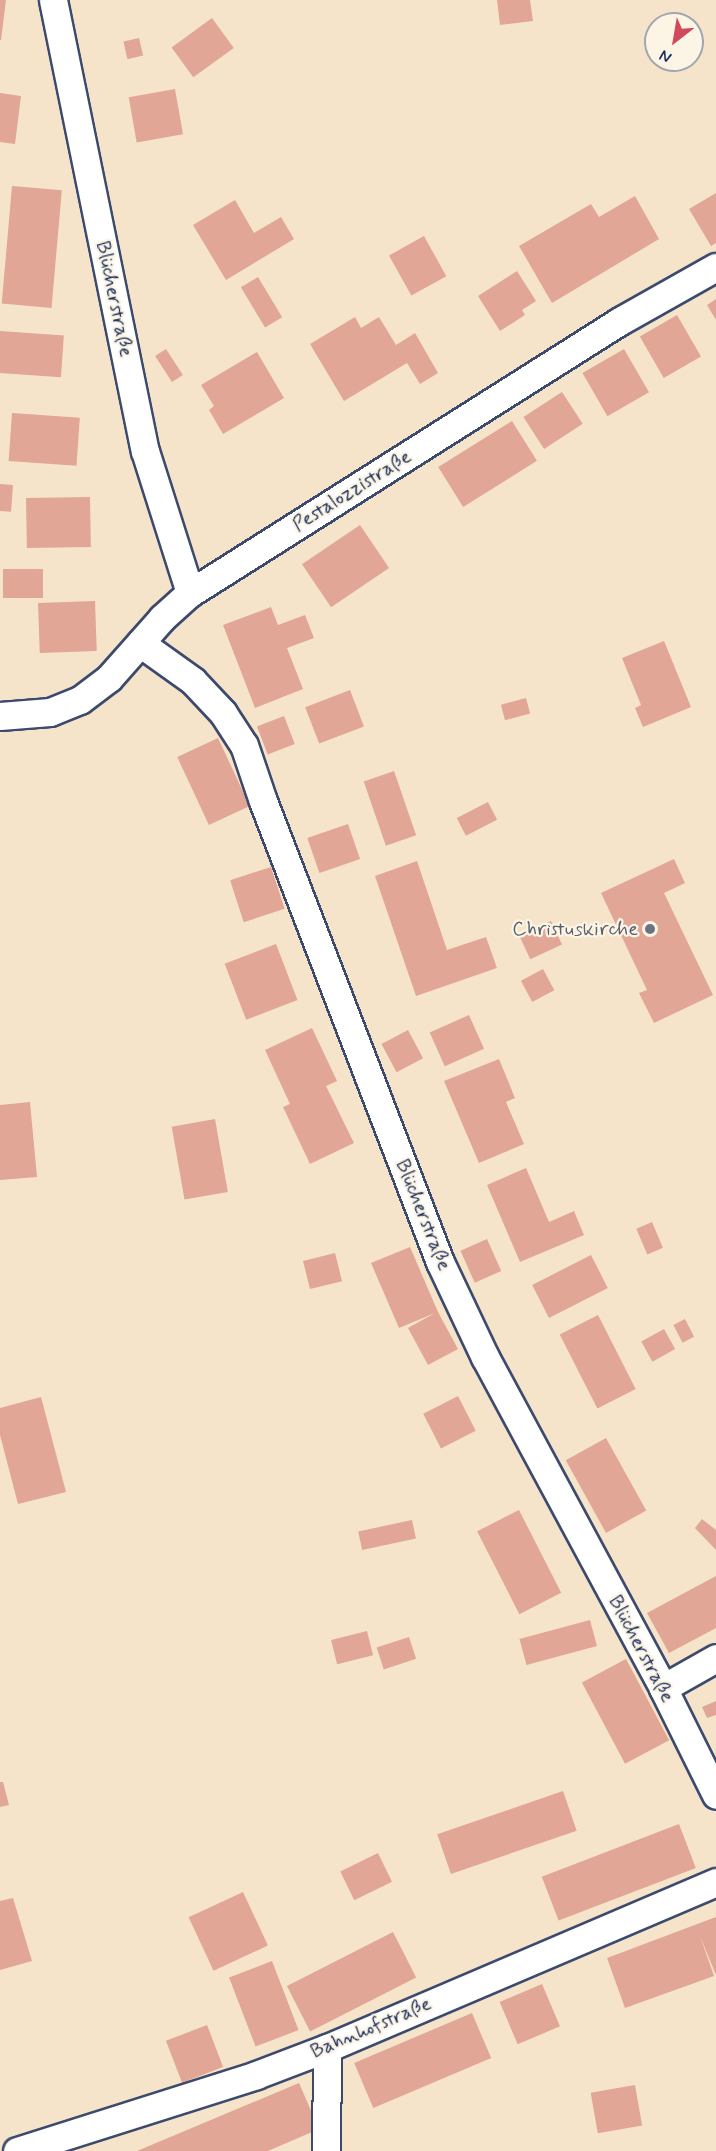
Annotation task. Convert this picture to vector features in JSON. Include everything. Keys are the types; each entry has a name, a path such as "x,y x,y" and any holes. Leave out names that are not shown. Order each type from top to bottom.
{"street":[{"name":"Blücherstraße","path":"53,0 145,451 190,593"},
{"name":"Pestalozzistraße","path":"0,716 50,712 80,700 109,678 162,618 190,593 620,321 716,267"},
{"name":"Blücherstraße","path":"140,643 194,681 224,713 244,746 440,1262 490,1367 663,1688 716,1795"},
{"path":"663,1688 716,1658"},
{"name":"Bahnhofstraße","path":"17,2151 256,2075 327,2048 716,1882"},
{"path":"326,2151 327,2048"}],"building":[{"path":"0,0 6,0 1,40 0,40"},
{"path":"497,0 530,0 533,21 500,25"},
{"path":"212,18 234,48 193,77 172,47"},
{"path":"139,38 143,56 127,59 123,42"},
{"path":"175,89 183,134 137,142 129,97"},
{"path":"0,93 21,96 15,144 0,142"},
{"path":"12,186 62,190 52,308 2,304"},
{"path":"716,193 716,243 711,246 689,209"},
{"path":"635,196 659,239 552,303 519,246 591,204 599,217"},
{"path":"235,200 254,233 281,217 294,239 226,280 193,225"},
{"path":"424,236 446,276 411,296 389,255"},
{"path":"517,271 536,301 522,310 525,315 500,331 478,296"},
{"path":"258,277 282,317 265,328 241,287"},
{"path":"716,299 716,320 707,305"},
{"path":"677,315 701,357 664,378 640,336"},
{"path":"355,317 361,328 379,317 396,345 415,333 438,373 420,384 407,363 344,401 310,344"},
{"path":"0,331 64,335 61,377 0,373"},
{"path":"166,349 183,375 172,382 155,356"},
{"path":"624,349 649,392 607,416 582,373"},
{"path":"257,352 284,398 223,434 209,410 214,406 201,385"},
{"path":"562,392 583,424 544,449 523,417"},
{"path":"12,413 80,418 76,466 9,461"},
{"path":"512,421 537,461 463,507 438,467"},
{"path":"0,484 13,485 11,512 0,511"},
{"path":"90,497 91,547 27,548 26,498"},
{"path":"360,525 389,568 331,607 302,564"},
{"path":"3,569 43,569 43,598 3,598"},
{"path":"95,601 97,651 40,653 38,603"},
{"path":"271,607 278,625 305,615 314,638 287,648 303,689 255,708 223,625"},
{"path":"664,641 691,707 643,727 635,708 641,705 622,658"},
{"path":"350,690 364,726 319,744 305,707"},
{"path":"526,698 530,713 505,720 501,705"},
{"path":"284,716 295,744 268,754 257,726"},
{"path":"218,738 250,806 209,825 177,757"},
{"path":"394,771 416,835 386,846 364,781"},
{"path":"488,802 497,820 466,836 457,818"},
{"path":"348,824 360,859 319,873 307,838"},
{"name":"Christuskirche","path":"674,859 685,883 664,893 713,995 654,1023 639,993 647,990 601,893"},
{"path":"417,861 447,950 486,937 497,968 416,996 375,876"},
{"path":"271,867 285,909 244,922 230,880"},
{"path":"551,921 562,945 530,959 519,936"},
{"path":"276,944 298,1000 246,1020 225,964"},
{"path":"543,969 554,990 532,1002 521,981"},
{"path":"469,1015 484,1049 445,1066 430,1032"},
{"path":"312,1028 337,1081 326,1086 354,1143 310,1164 283,1107 290,1104 265,1050"},
{"path":"408,1030 423,1058 397,1072 382,1044"},
{"path":"499,1059 515,1098 506,1102 524,1144 479,1163 444,1081"},
{"path":"30,1102 37,1177 0,1180 0,1105"},
{"path":"215,1119 228,1192 185,1200 172,1127"},
{"path":"526,1168 549,1222 574,1211 584,1235 520,1262 487,1185"},
{"path":"652,1222 663,1248 647,1254 636,1229"},
{"path":"487,1239 501,1271 475,1283 461,1251"},
{"path":"410,1247 438,1312 458,1349 428,1365 408,1328 435,1313 399,1328 371,1263"},
{"path":"335,1253 342,1281 310,1289 303,1261"},
{"path":"591,1255 608,1288 549,1318 532,1285"},
{"path":"598,1315 636,1389 597,1408 560,1335"},
{"path":"685,1319 694,1337 682,1343 673,1325"},
{"path":"664,1329 675,1349 652,1362 641,1342"},
{"path":"458,1396 476,1431 441,1448 423,1414"},
{"path":"41,1397 66,1492 18,1504 0,1435 0,1408"},
{"path":"606,1438 646,1511 606,1533 566,1460"},
{"path":"519,1510 561,1593 519,1614 477,1531"},
{"path":"702,1519 716,1530 716,1550 695,1528"},
{"path":"412,1520 416,1539 362,1550 358,1531"},
{"path":"716,1576 716,1628 669,1653 647,1613"},
{"path":"590,1620 597,1646 526,1665 519,1639"},
{"path":"367,1631 373,1655 337,1664 331,1640"},
{"path":"409,1637 416,1659 384,1669 377,1648"},
{"path":"626,1659 669,1740 625,1764 582,1682"},
{"path":"716,1701 716,1715 707,1718 702,1707"},
{"path":"0,1782 3,1782 9,1805 0,1807"},
{"path":"563,1791 577,1831 451,1874 437,1834"},
{"path":"679,1824 696,1868 559,1921 542,1877"},
{"path":"378,1853 392,1882 354,1900 340,1871"},
{"path":"243,1892 268,1945 214,1971 189,1917"},
{"path":"13,1898 32,1961 0,1970 0,1901"},
{"path":"716,1917 716,1975 700,1936 714,1976 625,2008 607,1958"},
{"path":"393,1932 416,1977 310,2031 287,1986"},
{"path":"272,1961 299,2030 256,2047 229,1977"},
{"path":"542,1984 560,2026 518,2044 500,2002"},
{"path":"472,2013 491,2058 373,2108 354,2063"},
{"path":"207,2025 223,2067 182,2083 166,2041"},
{"path":"299,2083 319,2129 268,2151 137,2151"},
{"path":"635,2085 642,2125 598,2133 591,2093"}],"place":[{"name":"Christuskirche","path":"650,929"}]}
